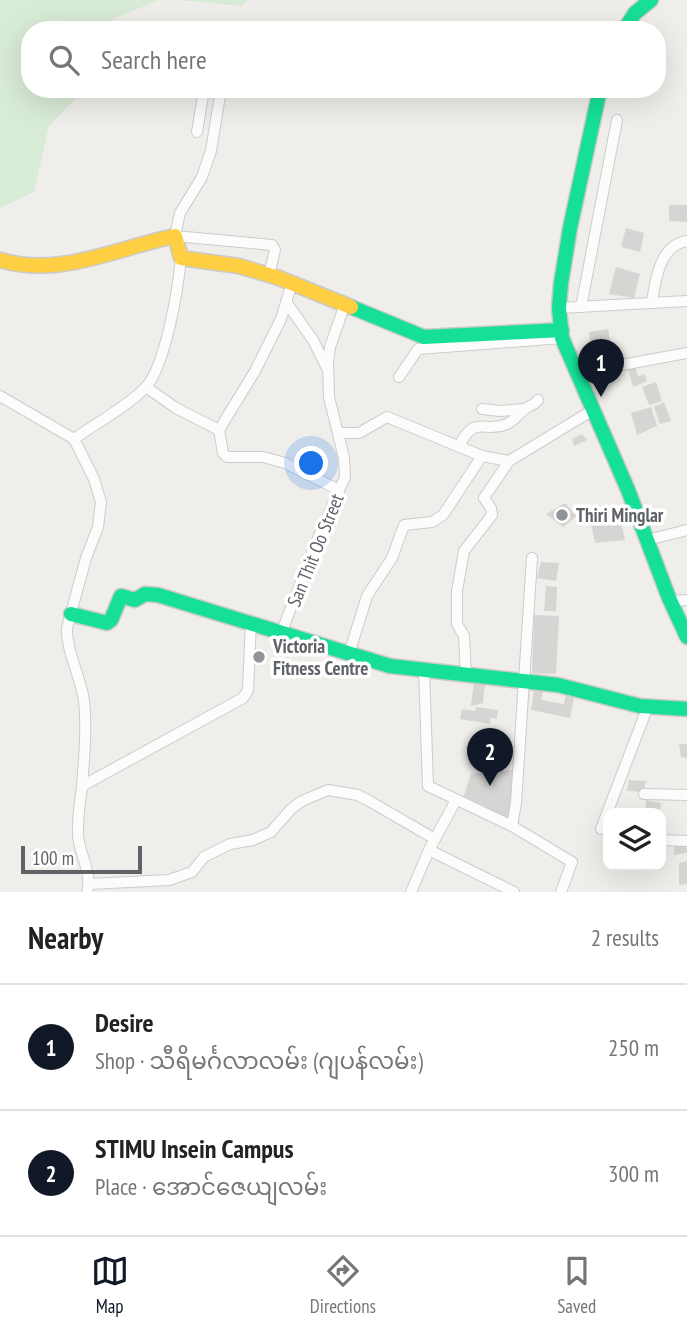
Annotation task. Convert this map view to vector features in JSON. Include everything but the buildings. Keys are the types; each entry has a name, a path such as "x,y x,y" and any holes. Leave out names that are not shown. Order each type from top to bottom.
{"street":[{"path":"630,21 651,0"},
{"path":"197,132 203,98"},
{"path":"74,439 146,387 154,374 174,310 181,258 175,236 180,214 202,177 211,151 219,98"},
{"path":"598,98 561,283 559,308 562,334 687,637"},
{"path":"581,307 617,120"},
{"path":"0,260 24,268 69,264 148,240 175,236 272,244 275,250 269,275"},
{"path":"652,303 655,280 665,255 678,243 687,242"},
{"path":"181,258 239,266 269,275 424,337 513,331 562,334"},
{"path":"292,283 281,319 255,371 219,430 223,453 227,457 262,457 285,463 339,490"},
{"path":"559,308 687,301"},
{"path":"286,302 313,340 329,372"},
{"name":"San Thit Oo Street","path":"282,631 345,477 344,457 330,397 329,372 330,347 345,304"},
{"path":"399,377 418,349 562,334"},
{"path":"578,376 687,353"},
{"path":"146,387 176,408 219,430"},
{"path":"0,396 74,439 94,479 101,502 97,527 86,558 67,637 84,702 84,761 77,827 88,888 169,880 192,872 204,857 230,844 253,840 271,832 291,809 328,790 358,796 435,839"},
{"path":"460,446 466,433 479,425 508,424 538,400"},
{"path":"482,409 525,409"},
{"path":"466,675 464,636 457,624 456,610 464,551 492,515 484,498 509,461 593,410"},
{"path":"338,433 359,433 387,417 482,456 509,461"},
{"path":"349,654 366,596 392,558 401,528 407,523 432,522 443,515 482,456"},
{"path":"647,540 687,530"},
{"path":"512,826 516,803 531,558"},
{"path":"71,614 107,623 111,620 121,596 135,600 145,594 158,595 390,666 558,685 648,706 687,709"},
{"path":"671,601 687,600"},
{"path":"82,786 243,698 248,690 251,622"},
{"path":"424,670 428,786 512,826 572,862 561,892"},
{"path":"601,829 648,706"},
{"path":"644,794 687,795"},
{"path":"411,892 429,850 456,800"},
{"path":"666,840 687,841"},
{"path":"429,850 514,892"}],"green space":[{"path":"0,0 159,0 112,21 21,21 21,98 76,98 49,126 34,192 0,208"},
{"path":"180,0 248,0 241,6"}],"traffic: fast":[{"path":"630,21 651,0"},
{"path":"598,98 561,283 559,308 562,338 628,490 669,598 687,637"},
{"path":"351,307 424,337 562,330"},
{"path":"71,614 107,623 111,620 121,596 135,600 145,594 158,595 390,666 558,685 640,706 687,709"}],"traffic: slow":[{"path":"0,260 22,265 66,263 175,236 181,258 239,266 279,278 351,307"}],"place":[{"name":"Desire","path":"601,397"},
{"name":"Thiri Minglar","path":"562,515"},
{"name":"Victoria Fitness Centre","path":"259,657"},
{"name":"STIMU Insein Campus","path":"490,786"}]}
